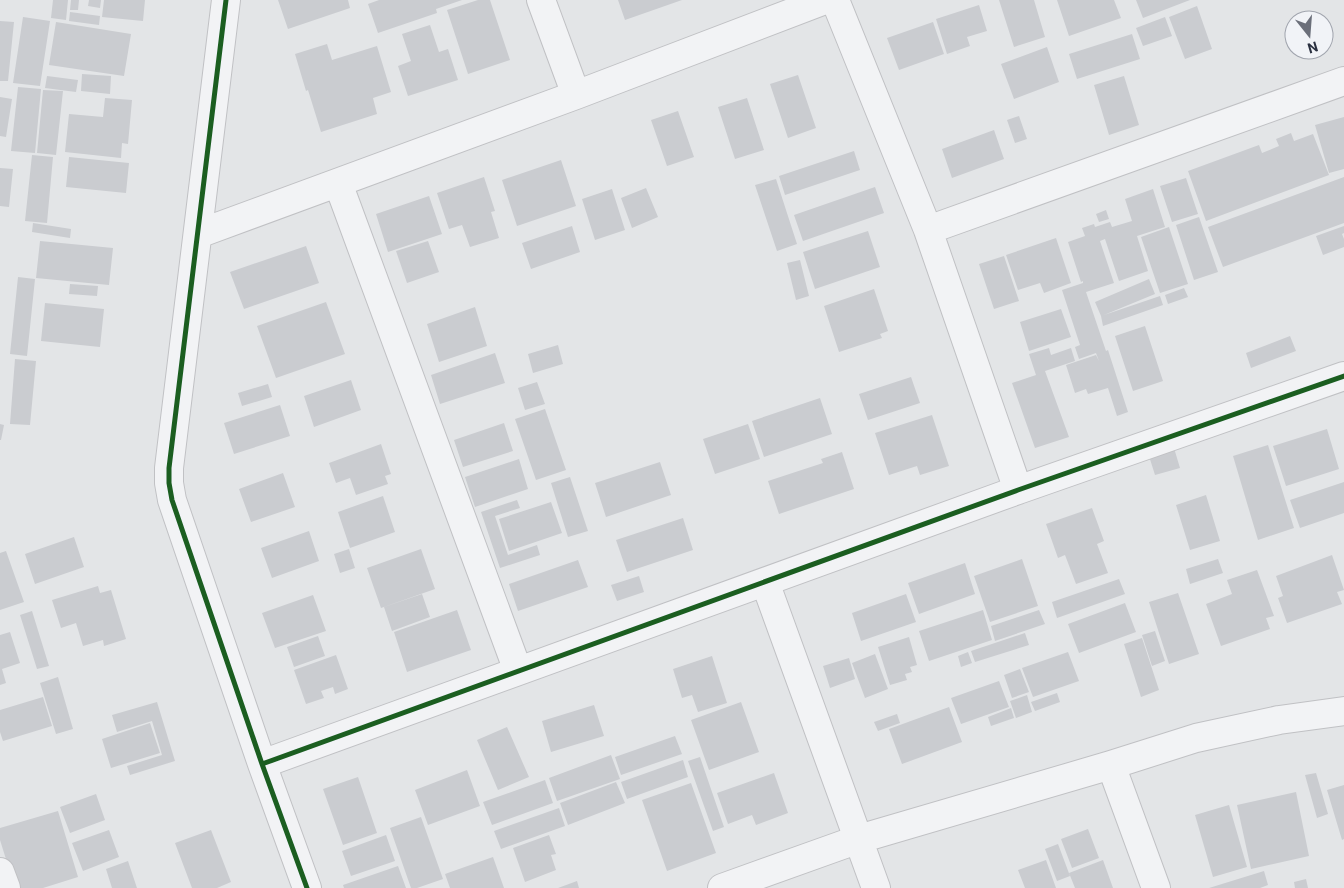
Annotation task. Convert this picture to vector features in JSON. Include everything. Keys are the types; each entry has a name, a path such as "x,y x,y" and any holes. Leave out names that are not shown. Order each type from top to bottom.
{"street":[{"path":"226,0 168,482 172,500 262,764 307,888"},
{"path":"541,0 576,95"},
{"path":"198,234 576,95 825,0"},
{"path":"835,0 928,230 1018,490"},
{"path":"928,230 1344,82"},
{"path":"338,183 518,671"},
{"path":"262,764 1018,490 1344,376"},
{"path":"765,582 876,888"},
{"path":"722,888 858,839 1111,765 1196,738 1279,720 1344,711"},
{"path":"1111,765 1156,888"},
{"path":"0,872 6,888"}],"building":[{"path":"53,0 68,0 66,20 51,18"},
{"path":"71,0 79,0 78,10 70,10"},
{"path":"89,0 101,0 100,8 88,6"},
{"path":"104,0 145,0 143,21 102,17"},
{"path":"278,0 348,0 350,8 288,29"},
{"path":"379,0 462,0 436,9 437,13 378,33 368,4"},
{"path":"478,0 490,0 510,60 468,74 447,10"},
{"path":"618,0 682,0 625,20"},
{"path":"999,0 1034,0 1045,37 1014,47"},
{"path":"1057,0 1114,0 1121,18 1069,36"},
{"path":"1136,0 1190,0 1143,18"},
{"path":"979,5 987,31 967,37 970,46 947,54 936,19"},
{"path":"1197,6 1212,49 1185,59 1169,17"},
{"path":"70,12 100,16 99,25 69,21"},
{"path":"23,17 50,21 40,86 13,83"},
{"path":"1165,17 1172,36 1143,46 1136,28"},
{"path":"0,21 14,22 8,81 0,81"},
{"path":"56,22 131,34 124,76 49,65"},
{"path":"933,22 944,54 899,70 887,38"},
{"path":"430,25 439,52 448,49 458,80 408,96 398,66 411,61 402,34"},
{"path":"1132,34 1140,59 1077,79 1069,54"},
{"path":"327,44 332,60 377,46 391,92 373,98 377,114 321,132 295,54"},
{"path":"1047,47 1059,82 1014,99 1001,64"},
{"path":"82,74 111,76 110,94 81,91"},
{"path":"798,75 816,128 788,138 770,84"},
{"path":"47,76 78,80 76,92 45,88"},
{"path":"1124,76 1139,125 1109,135 1094,85"},
{"path":"18,87 41,89 35,153 11,151"},
{"path":"43,90 63,91 56,155 37,153"},
{"path":"0,97 12,99 6,137 0,136"},
{"path":"105,98 132,100 128,144 122,143 121,158 65,152 69,114 103,117"},
{"path":"747,98 764,150 735,159 718,107"},
{"path":"678,111 694,157 667,166 651,120"},
{"path":"1019,116 1027,139 1015,143 1007,120"},
{"path":"1344,117 1344,169 1329,173 1315,125"},
{"path":"994,130 1004,159 952,178 942,149"},
{"path":"1291,133 1294,141 1313,134 1329,175 1206,221 1188,171 1259,145 1262,153 1279,146 1276,139"},
{"path":"854,151 860,170 785,195 779,176"},
{"path":"32,155 53,157 47,223 25,221"},
{"path":"69,157 129,163 126,193 66,187"},
{"path":"561,160 576,206 517,226 502,180"},
{"path":"0,168 13,169 9,207 0,206"},
{"path":"484,177 495,211 491,212 499,238 470,247 462,225 449,229 437,193"},
{"path":"1344,177 1344,223 1223,267 1208,227"},
{"path":"1186,178 1198,214 1172,222 1160,186"},
{"path":"776,179 797,244 777,251 755,185"},
{"path":"875,187 884,213 803,241 794,215"},
{"path":"646,188 658,217 632,228 621,198"},
{"path":"612,189 625,230 595,240 582,199"},
{"path":"1153,189 1165,227 1137,236 1148,271 1119,281 1105,239 1100,241 1114,283 1086,292 1106,351 1108,350 1128,412 1117,416 1108,388 1088,394 1086,389 1075,393 1066,365 1096,355 1099,361 1096,353 1079,359 1075,347 1080,345 1062,290 1083,283 1083,281 1081,282 1068,242 1085,236 1082,228 1094,224 1095,227 1110,222 1112,227 1132,221 1125,199"},
{"path":"429,196 442,234 388,252 376,214"},
{"path":"1106,210 1109,219 1099,222 1096,214"},
{"path":"1199,217 1218,272 1194,280 1176,225"},
{"path":"33,223 71,229 70,238 32,232"},
{"path":"572,226 580,252 531,269 522,243"},
{"path":"1344,226 1344,233 1342,234 1344,247 1323,255 1316,236"},
{"path":"1169,227 1188,284 1160,293 1141,237"},
{"path":"868,231 880,267 815,289 803,252"},
{"path":"1056,238 1071,283 1044,293 1040,283 1018,290 1006,255"},
{"path":"40,241 113,248 109,285 36,278"},
{"path":"428,241 439,272 407,283 396,251"},
{"path":"306,246 319,283 244,309 230,272"},
{"path":"1004,256 1019,301 994,309 979,264"},
{"path":"800,260 809,296 796,300 787,263"},
{"path":"18,277 35,279 27,356 10,354"},
{"path":"1149,279 1155,294 1104,315 1160,296 1163,305 1103,326 1095,302"},
{"path":"70,284 98,286 97,296 69,294"},
{"path":"1184,288 1188,297 1168,304 1165,295"},
{"path":"874,289 888,331 880,334 882,338 839,352 824,306"},
{"path":"326,302 345,354 276,378 257,326"},
{"path":"45,303 104,309 100,347 41,341"},
{"path":"475,307 487,346 439,362 427,324"},
{"path":"1061,309 1071,337 1029,351 1020,322"},
{"path":"1145,326 1163,381 1133,391 1115,336"},
{"path":"1290,336 1296,351 1251,368 1246,353"},
{"path":"558,345 563,364 533,373 528,354"},
{"path":"1049,348 1051,355 1071,348 1075,361 1045,371 1069,437 1035,448 1012,383 1036,375 1029,354"},
{"path":"495,353 505,383 440,404 431,375"},
{"path":"15,359 36,361 30,425 10,424"},
{"path":"911,377 920,403 868,420 859,394"},
{"path":"351,380 361,410 314,427 304,396"},
{"path":"537,382 545,404 525,410 518,388"},
{"path":"268,384 272,397 242,406 238,393"},
{"path":"820,398 832,434 764,457 752,421"},
{"path":"280,405 290,436 234,454 224,423"},
{"path":"545,409 566,470 536,480 515,419"},
{"path":"932,415 949,466 920,475 917,466 889,475 875,433"},
{"path":"504,423 513,451 463,467 454,440"},
{"path":"0,424 4,425 1,440 0,440"},
{"path":"748,424 760,459 715,474 703,439"},
{"path":"1327,429 1339,469 1286,486 1273,446"},
{"path":"381,444 391,474 385,476 388,484 356,495 350,478 336,483 329,463"},
{"path":"1268,445 1294,528 1258,540 1233,456"},
{"path":"1174,448 1180,468 1155,475 1149,456"},
{"path":"842,452 854,489 779,514 768,481 823,463 821,459"},
{"path":"519,459 528,489 475,507 465,477"},
{"path":"660,462 671,495 606,517 595,483"},
{"path":"283,473 295,507 251,522 239,489"},
{"path":"570,477 588,531 568,537 551,483"},
{"path":"1344,482 1344,513 1300,528 1290,500"},
{"path":"1206,495 1220,541 1190,550 1176,505"},
{"path":"383,496 395,532 350,548 338,512"},
{"path":"517,500 520,508 495,516 508,555 537,545 540,555 500,568 481,512"},
{"path":"551,502 562,533 509,551 499,519"},
{"path":"1092,508 1104,541 1097,544 1108,573 1076,584 1065,555 1058,558 1046,524"},
{"path":"683,518 693,550 627,572 616,540"},
{"path":"309,531 319,561 272,578 261,548"},
{"path":"74,537 84,567 35,584 25,554"},
{"path":"349,549 355,568 340,573 334,554"},
{"path":"421,549 435,589 381,608 367,568"},
{"path":"6,551 24,602 0,610 0,553"},
{"path":"1332,555 1344,590 1337,592 1342,604 1287,623 1278,598 1283,596 1276,576"},
{"path":"1022,559 1038,606 990,622 974,576"},
{"path":"1218,559 1223,573 1190,584 1186,569"},
{"path":"578,560 588,587 518,611 509,584"},
{"path":"965,563 975,594 919,614 908,583"},
{"path":"1257,570 1274,616 1266,618 1270,629 1221,646 1206,604 1232,594 1227,580"},
{"path":"639,576 644,592 617,601 611,585"},
{"path":"1119,579 1125,594 1057,618 1052,602"},
{"path":"98,586 100,593 111,590 126,639 104,646 103,640 83,646 76,623 61,628 52,600"},
{"path":"1178,593 1199,654 1169,664 1149,602"},
{"path":"422,594 430,617 392,631 384,607"},
{"path":"906,594 916,622 861,641 852,613"},
{"path":"313,595 326,631 275,648 262,613"},
{"path":"1125,603 1136,632 1079,653 1068,624"},
{"path":"457,610 471,650 407,672 394,632"},
{"path":"983,610 992,640 929,661 919,631"},
{"path":"1039,610 1045,624 995,641 991,626"},
{"path":"32,611 49,666 37,669 20,615"},
{"path":"1155,631 1165,661 1152,666 1142,635"},
{"path":"10,632 20,663 2,669 6,683 0,685 0,635"},
{"path":"1025,633 1029,645 975,662 971,651"},
{"path":"318,636 325,656 294,667 287,647"},
{"path":"909,637 917,665 910,667 912,672 905,674 907,680 890,685 878,647"},
{"path":"1142,638 1159,690 1141,697 1124,644"},
{"path":"968,652 972,663 961,667 958,656"},
{"path":"1068,652 1079,681 1033,697 1022,668"},
{"path":"875,654 888,689 865,698 852,663"},
{"path":"336,655 348,689 335,694 333,687 321,691 324,698 306,704 294,670"},
{"path":"712,656 727,703 698,712 692,695 682,698 673,669"},
{"path":"849,658 855,679 830,688 823,666"},
{"path":"1020,669 1029,692 1012,698 1004,675"},
{"path":"58,677 73,729 56,734 40,683"},
{"path":"999,681 1009,707 961,724 951,698"},
{"path":"1057,693 1060,702 1035,711 1031,702"},
{"path":"1027,695 1032,712 1016,718 1010,701"},
{"path":"43,697 52,726 3,741 0,732 0,710"},
{"path":"157,702 175,761 130,775 127,766 162,755 152,721 117,732 112,715"},
{"path":"741,702 759,752 709,770 691,720"},
{"path":"594,705 604,736 551,752 542,721"},
{"path":"949,707 962,742 902,764 889,729"},
{"path":"1011,708 1014,718 991,726 988,717"},
{"path":"897,714 900,723 878,731 874,722"},
{"path":"150,723 160,753 111,768 102,739"},
{"path":"507,727 529,777 498,790 477,740"},
{"path":"675,736 682,754 621,775 615,757"},
{"path":"611,755 620,779 557,801 549,778"},
{"path":"700,757 724,827 713,831 688,761"},
{"path":"683,760 688,777 627,799 621,782"},
{"path":"467,770 480,806 428,825 415,790"},
{"path":"774,773 788,813 756,825 752,815 728,824 717,793"},
{"path":"1316,773 1328,814 1317,818 1305,775"},
{"path":"358,777 377,833 343,845 323,789"},
{"path":"545,780 553,803 492,825 483,802"},
{"path":"616,782 625,803 568,825 560,803"},
{"path":"691,783 716,853 667,871 642,800"},
{"path":"1344,785 1344,839 1342,840 1327,790"},
{"path":"1296,792 1309,856 1251,869 1237,805"},
{"path":"96,794 105,820 70,833 60,807"},
{"path":"1229,805 1247,867 1213,877 1195,815"},
{"path":"559,808 565,826 501,849 494,831"},
{"path":"58,811 78,877 43,888 15,888 0,840 0,828"},
{"path":"421,817 443,879 417,888 411,888 390,828"},
{"path":"1088,829 1099,858 1072,868 1061,839"},
{"path":"109,830 119,857 83,871 72,843"},
{"path":"211,830 231,882 217,888 192,888 175,843"},
{"path":"386,835 395,861 351,876 342,851"},
{"path":"549,835 556,854 551,855 556,870 525,882 513,848"},
{"path":"1058,844 1070,876 1057,881 1045,849"},
{"path":"493,857 504,888 450,888 445,874"},
{"path":"1046,860 1056,888 1025,888 1018,870"},
{"path":"1103,860 1113,888 1075,888 1069,873"},
{"path":"128,861 137,888 112,888 106,869"},
{"path":"398,866 406,888 344,888 343,885"},
{"path":"1264,871 1268,885 1260,888 1209,888"},
{"path":"1306,879 1308,888 1295,888 1294,882"},
{"path":"577,881 579,888 558,888"}],"cycle path":[{"path":"226,0 169,468 169,483 172,500 262,764 307,888"},
{"path":"262,764 1018,490 1344,376"}]}
